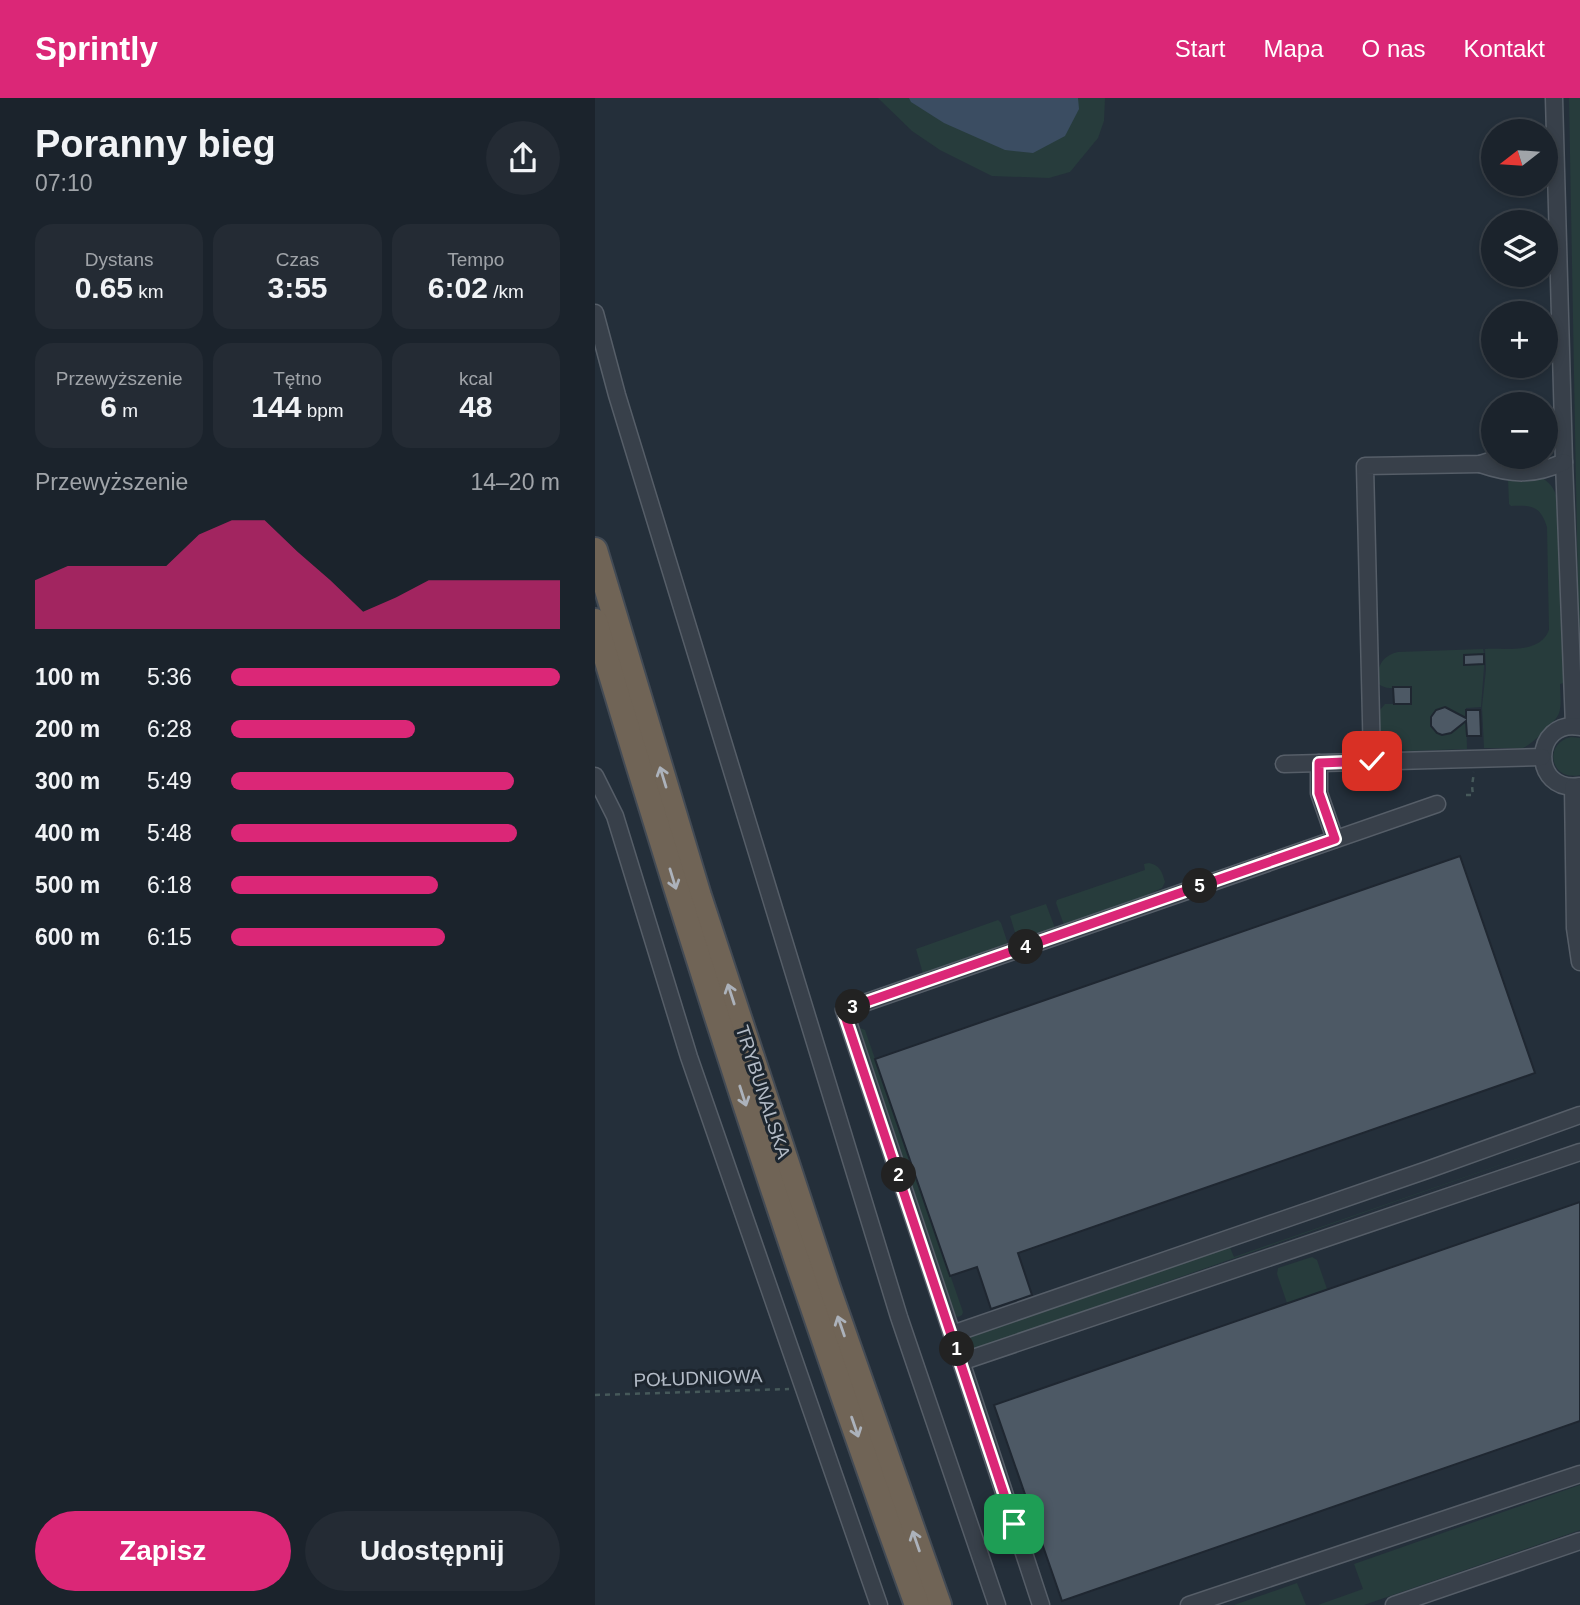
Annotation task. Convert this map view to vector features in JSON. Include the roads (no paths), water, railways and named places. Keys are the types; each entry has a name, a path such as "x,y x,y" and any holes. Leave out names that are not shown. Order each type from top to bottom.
{"highway":[{"name":"TRYBUNALSKA","path":"595,550 699,896 771,1117 939,1605"},
{"name":"TRYBUNALSKA","path":"595,621 683,909 763,1157 918,1605"}],"street":[{"path":"1554,98 1564,461 1577,727 1558,730 1552,735 1546,741 1542,757 1548,775 1555,782 1577,787 1575,929 1580,962"},
{"path":"595,313 617,395 895,1304 997,1605"},
{"path":"1558,459 1564,461"},
{"path":"1372,761 1365,466 1480,464 1504,472 1533,472 1564,461"},
{"path":"1284,764 1542,757"},
{"path":"1319,763 1319,793 1335,839"},
{"path":"595,776 615,816 689,1056 879,1605"},
{"path":"1041,1605 843,1010 1437,804"},
{"path":"952,1334 1580,1115"},
{"path":"961,1362 1580,1152"},
{"path":"1189,1605 1580,1474"},
{"path":"1394,1605 1580,1541"}],"water":[{"path":"909,98 1078,98 1079,109 1065,136 1033,153 1005,150 944,123"}]}
